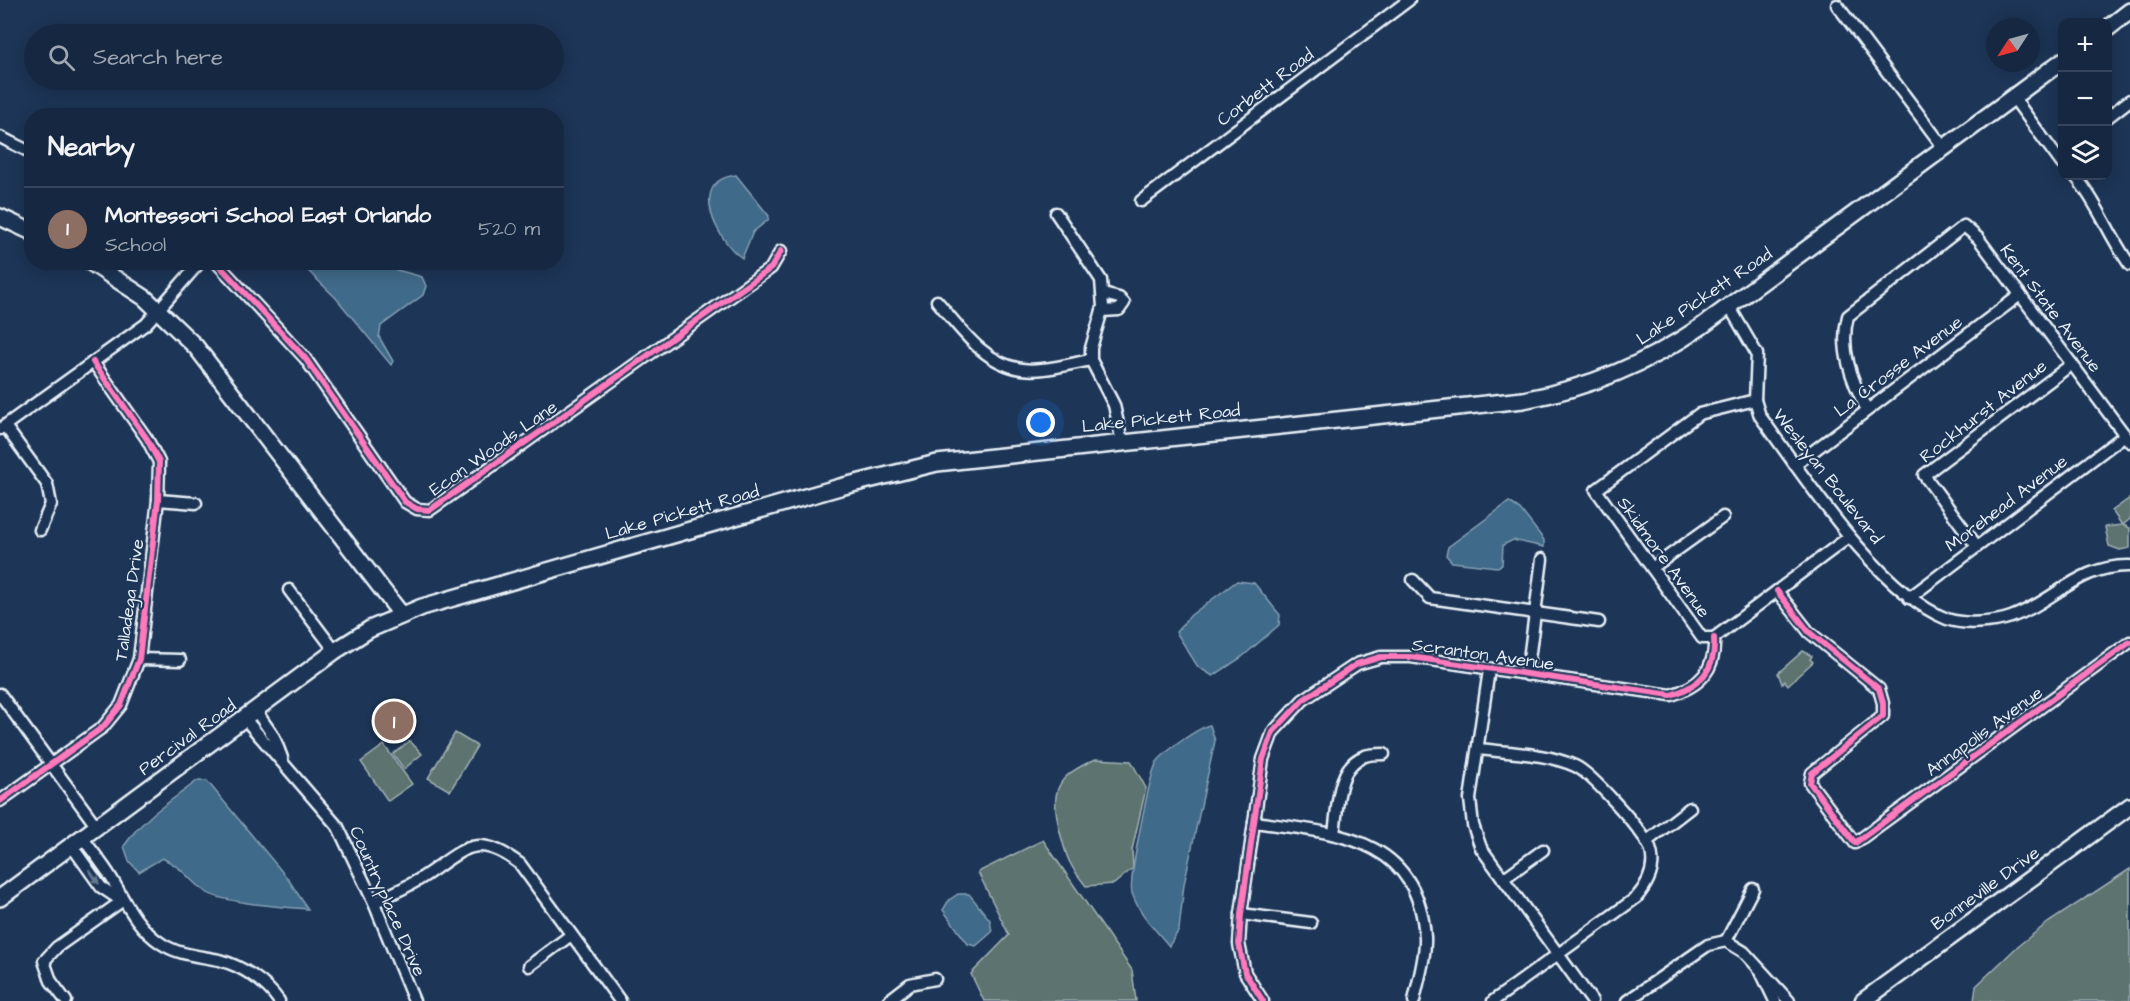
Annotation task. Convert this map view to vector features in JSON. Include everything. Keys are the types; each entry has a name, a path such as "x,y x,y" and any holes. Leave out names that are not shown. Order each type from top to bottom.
{"main road":[{"path":"2112,25 2130,11"},
{"name":"Lake Pickett Road","path":"400,614 905,470 978,457 1480,405 1559,393 1609,377 1655,356 1729,306 2058,64"},
{"path":"0,217 24,228"},
{"path":"102,270 159,310 186,336 400,614"},
{"name":"Percival Road","path":"0,898 335,651 400,614"},
{"name":"Bonneville Drive","path":"1863,1001 2130,806"}],"street":[{"name":"Corbett Road","path":"1141,201 1409,0"},
{"path":"1837,5 1944,148"},
{"path":"2013,97 2058,154"},
{"path":"2112,114 2130,100"},
{"path":"0,137 24,149"},
{"path":"2078,180 2092,197 2117,246 2130,265"},
{"path":"1056,213 1099,274 1103,294 1102,311 1091,348 1091,360 1114,405 1122,442"},
{"name":"Kent State Avenue","path":"1867,410 1855,386 1845,352 1844,331 1848,316 1964,226 1978,238 2127,438"},
{"name":"Econ Woods Lane","path":"223,270 305,358 405,502 417,509 430,510 771,268 781,251"},
{"path":"40,530 51,504 47,484 2,428 139,330 193,270"},
{"path":"1102,311 1119,310 1124,303 1119,297 1103,294"},
{"name":"La Crosse Avenue","path":"1795,465 2020,295"},
{"path":"937,301 974,344 996,361 1022,369 1091,360"},
{"name":"Wesleyan Boulevard","path":"1729,306 1757,354 1755,400 1760,416 1849,537 1909,598 1950,620 1983,622 2008,618 2035,608 2091,571 2112,566 2130,566"},
{"name":"Talladega Drive","path":"0,801 104,727 121,705 139,659 158,500 159,462 147,439 93,362"},
{"name":"Rockhurst Avenue","path":"1976,545 1924,475 2072,364"},
{"name":"Skidmore Avenue","path":"1714,638 1702,638 1596,490 1699,414 1755,400"},
{"name":"Morehead Avenue","path":"1909,598 1976,545 2127,438"},
{"path":"158,500 196,503"},
{"path":"1652,567 1723,517"},
{"path":"1714,638 1849,537"},
{"path":"1527,675 1542,559"},
{"path":"1413,580 1430,598 1599,622"},
{"path":"289,590 335,651"},
{"name":"Annapolis Avenue","path":"1777,591 1809,632 1879,689 1883,703 1883,716 1812,773 1810,783 1855,843 2130,642"},
{"name":"Scranton Avenue","path":"1263,1001 1245,973 1239,944 1241,914 1263,759 1273,732 1303,700 1357,664 1381,657 1411,657 1671,695 1690,689 1710,669 1715,650 1714,638"},
{"path":"139,659 180,660"},
{"path":"1489,670 1470,800 1473,825 1482,848 1592,1001"},
{"path":"0,694 97,827"},
{"name":"Countryplace Drive","path":"250,715 273,737 283,761 338,827 374,903 414,1001"},
{"path":"1479,749 1554,759 1577,767 1594,778 1650,848 1652,869 1648,884 1636,898 1492,1001"},
{"path":"1334,833 1341,784 1351,764 1364,756 1384,754"},
{"path":"1646,842 1690,808"},
{"path":"1254,822 1334,833 1385,854 1409,882 1420,907 1425,939 1414,1001"},
{"path":"77,841 112,879 122,901 142,926 162,944 187,954 222,961 248,972 272,991 279,1001"},
{"path":"374,903 422,878 458,852 478,845 500,849 520,864 620,1001"},
{"path":"1503,879 1543,850"},
{"path":"1726,941 1753,889"},
{"path":"66,1001 51,981 45,961 57,947 122,901"},
{"path":"1241,914 1311,923"},
{"path":"529,966 571,935"},
{"path":"1627,1001 1708,945 1726,941 1744,952 1789,1001"},
{"path":"1761,971 1775,1001"},
{"path":"888,1001 910,984 935,979"}],"green space":[{"path":"2130,498 2130,519 2123,525 2130,528 2130,548 2120,550 2109,546 2105,527 2122,525 2112,511"},
{"path":"1803,651 1812,656 1810,659 1813,662 1788,685 1785,681 1782,684 1778,673"},
{"path":"455,733 477,746 450,791 428,778"},
{"path":"410,741 422,754 404,769 393,754"},
{"path":"384,745 412,784 388,801 361,762"},
{"path":"1096,759 1131,761 1146,788 1132,850 1133,868 1114,884 1086,886 1072,867 1065,849 1057,818 1056,795 1064,779"},
{"path":"1043,840 1132,970 1136,1001 984,1001 971,974 1009,935 978,872"},
{"path":"2130,869 2130,1001 1974,1001 1976,986 2019,945 2049,922"}],"water":[{"path":"736,175 769,216 768,220 753,232 742,258 724,239 716,226 711,213 710,200 712,188 721,180"},
{"path":"307,270 397,270 422,277 426,286 423,295 381,326 379,337 393,361 391,365 336,298"},
{"path":"1509,502 1520,509 1544,540 1544,547 1513,540 1503,545 1502,565 1497,567 1452,562 1446,555 1448,547"},
{"path":"1237,581 1254,583 1280,615 1279,625 1242,657 1213,676 1198,667 1176,632 1191,615"},
{"path":"1210,725 1215,741 1184,884 1179,930 1169,946 1143,915 1132,893 1133,869 1140,828 1157,762 1182,740"},
{"path":"197,781 207,781 288,879 308,909 255,904 214,896 195,884 176,866 162,858 139,872 129,861 124,846 136,830 154,813"},
{"path":"958,894 969,894 990,920 992,932 976,946 968,944 943,910 949,900"}],"cycle path":[{"path":"223,270 305,358 405,502 417,509 430,510 771,268 781,251"},
{"path":"0,801 103,727 121,705 139,659 158,500 159,462 147,439 93,362"},
{"path":"1777,591 1809,632 1879,689 1883,703 1883,716 1812,773 1810,783 1855,843 2130,642"},
{"path":"1263,1001 1245,973 1239,944 1241,914 1263,759 1273,732 1303,700 1357,664 1381,657 1411,657 1671,695 1690,687 1704,675 1712,659 1714,638"}],"place":[{"name":"Montessori School East Orlando","path":"394,721"}]}
